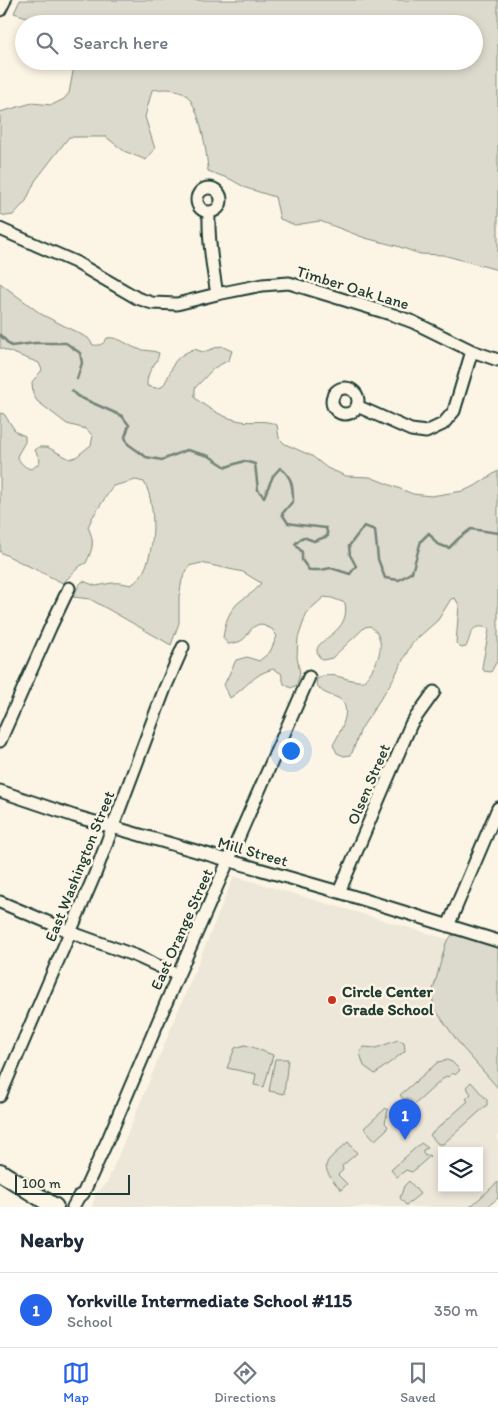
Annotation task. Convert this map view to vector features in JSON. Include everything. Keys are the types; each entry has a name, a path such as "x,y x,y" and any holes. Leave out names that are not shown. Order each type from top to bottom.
{"highway":[{"path":"0,1172 55,1207"}],"street":[{"path":"0,10 5,0"},
{"path":"209,212 210,259 217,294"},
{"name":"Timber Oak Lane","path":"0,229 75,262 137,298 152,303 177,304 274,283 289,283 394,315 413,322 472,351 498,360"},
{"path":"357,406 411,430 426,432 443,424 454,411 472,351"},
{"path":"0,741 69,588"},
{"name":"East Washington Street","path":"0,1096 114,828 165,688 183,647"},
{"name":"East Orange Street","path":"84,1207 83,1194 309,677"},
{"name":"Olsen Street","path":"339,892 410,724 434,692"},
{"name":"Mill Street","path":"0,791 114,828 339,892 498,941"},
{"path":"448,926 498,808"},
{"path":"0,902 136,956 178,975"},
{"name":"East Orange Street","path":"73,1207 78,1196 83,1194"}],"shaded area":[{"path":"20,0 498,0 498,270 443,255 420,254 365,238 320,221 295,225 280,219 275,197 246,188 230,179 208,171 201,128 194,106 182,92 171,89 152,90 145,117 155,149 146,160 124,151 106,137 69,137 35,181 26,201 13,215 6,216 0,214 0,112 32,103 52,105 64,99 69,93 73,70 483,70 483,15 20,15 14,13"},
{"path":"0,283 41,314 88,338 93,345 102,344 107,338 111,338 134,348 159,353 148,376 147,386 162,387 176,361 185,353 194,349 203,352 221,346 232,351 229,360 214,368 195,388 195,398 228,418 241,421 268,422 277,425 279,438 285,444 312,456 327,468 346,476 370,477 413,494 431,496 463,491 475,486 498,471 498,659 491,672 484,671 482,667 488,628 477,627 474,629 466,647 461,648 456,643 459,605 455,598 451,599 438,620 412,643 392,681 361,729 352,753 344,756 337,753 333,745 344,721 345,708 343,702 321,690 316,684 317,679 328,675 364,681 377,661 380,646 376,632 370,626 365,627 332,658 323,660 318,655 317,650 319,646 334,633 343,621 346,613 345,603 324,597 307,612 298,638 297,657 300,673 297,685 291,688 284,684 281,673 273,669 260,674 230,698 224,685 236,660 247,657 259,661 270,652 277,636 272,629 260,624 251,629 245,638 236,643 228,644 223,638 231,612 237,604 261,583 243,572 201,563 189,566 182,580 179,597 179,623 171,645 90,599 73,597 83,581 96,586 110,583 131,585 140,577 150,552 153,521 149,492 144,482 136,480 113,486 88,527 92,537 92,545 86,563 80,566 63,583 0,552 0,413 4,414 16,432 25,436 25,442 17,456 23,464 32,469 40,460 35,450 39,447 47,447 70,459 76,457 91,445 93,436 86,429 67,424 37,401 33,394 32,382 42,370 39,363 0,348"},
{"path":"234,876 498,954 498,1184 472,1207 92,1207 95,1194 107,1183"},
{"path":"452,935 498,948 498,1088 461,1046 434,1008 432,994 446,943"},
{"path":"398,1040 404,1042 405,1051 375,1074 364,1066 360,1053 364,1047 376,1048"},
{"path":"245,1045 273,1055 264,1087 254,1085 256,1074 227,1068 235,1048"},
{"path":"275,1059 288,1059 284,1094 269,1091"},
{"path":"447,1060 460,1070 455,1075 453,1073 448,1077 446,1076 414,1105 408,1098 403,1099 400,1095 438,1062"},
{"path":"471,1082 487,1100 487,1105 443,1144 438,1144 430,1135 468,1101 466,1099 471,1094 466,1087"},
{"path":"386,1108 388,1110 385,1123 388,1126 375,1140 364,1128"},
{"path":"348,1142 357,1153 342,1166 343,1170 338,1175 347,1184 341,1190 326,1169 326,1164"},
{"path":"421,1143 428,1148 423,1150 425,1156 430,1156 412,1172 406,1170 397,1177 391,1170"},
{"path":"409,1181 420,1194 406,1205 400,1198 404,1186"},
{"path":"498,1182 498,1198 487,1207 470,1207"}],"waterway":[{"path":"0,335 11,346 35,343 66,343 80,353 82,363 77,379"},
{"path":"72,391 77,396 122,416 129,425 125,437 128,444 146,457 162,460 187,450 209,456 226,467 244,461 255,464 258,490 264,497 273,476 280,468 284,471 292,487 293,501 282,514 288,523 326,528 328,536 314,541 303,537 295,544 302,552 302,560 309,570 331,568 350,574 356,566 350,555 349,546 364,526 375,530 378,559 385,578 399,580 412,572 421,541 429,533 437,544 449,548 471,529 498,533"}],"place":[{"name":"Circle Center Grade School","path":"332,1000"},
{"name":"Yorkville Intermediate School #115","path":"405,1140"}]}
